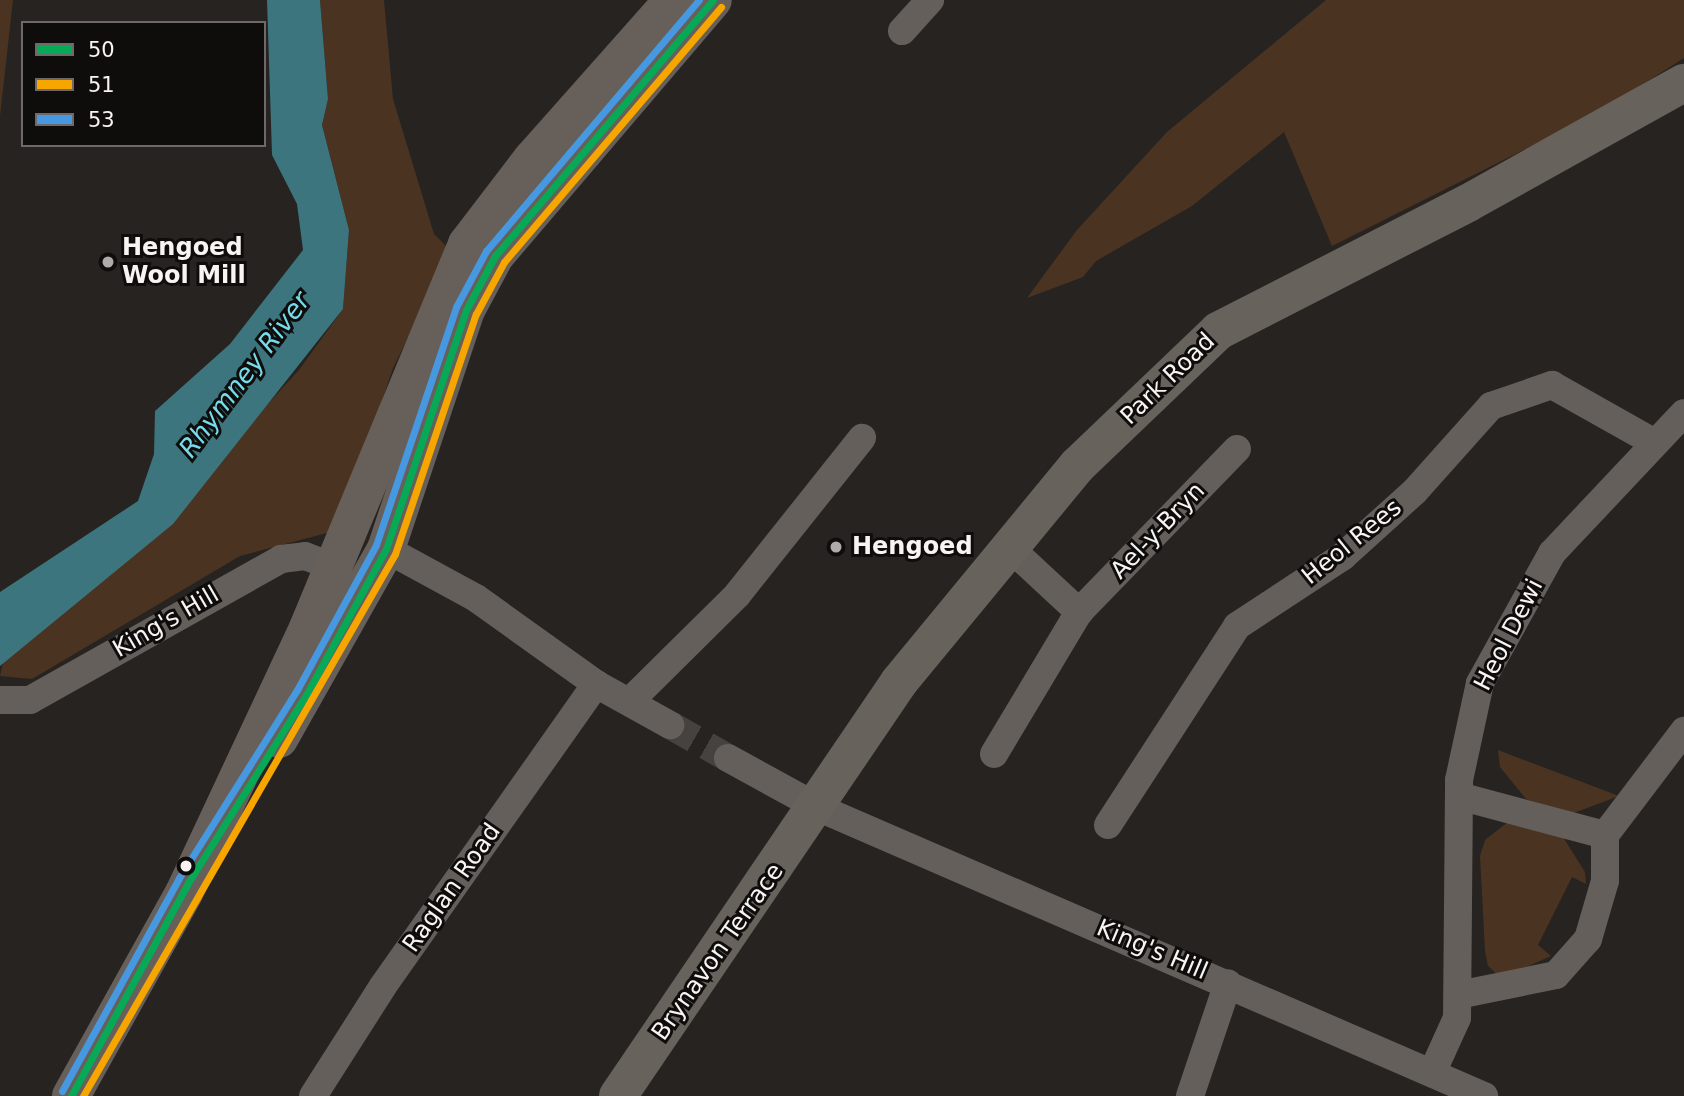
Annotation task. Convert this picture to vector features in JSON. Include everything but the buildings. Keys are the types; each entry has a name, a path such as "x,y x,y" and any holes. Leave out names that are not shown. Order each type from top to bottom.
{"main road":[{"path":"188,883 334,567 467,244 531,159 673,0"},
{"path":"71,1096 188,883 306,695 386,549 461,323 495,256 713,0"}],"street":[{"path":"902,31 930,0"},
{"name":"Park Road","path":"819,808 899,682 1009,547 1079,464 1218,331 1468,204 1684,83"},
{"name":"Heol Rees","path":"1108,825 1237,626 1342,557 1415,491 1491,406 1552,385 1655,443"},
{"name":"Heol Dewi","path":"1432,1073 1457,1018 1459,796 1480,683 1545,565 1684,413"},
{"path":"629,702 737,595 862,438"},
{"name":"Ael-y-Bryn","path":"994,754 1079,612 1237,449"},
{"path":"1009,547 1079,612"},
{"path":"386,549 476,598 596,684 670,725"},
{"name":"King's Hill","path":"0,700 30,700 281,559 305,556 334,567"},
{"name":"Raglan Road","path":"313,1096 383,986 596,684"},
{"path":"1458,995 1508,990 1556,975 1588,939 1605,881 1605,835 1684,731"},
{"name":"King's Hill","path":"727,758 819,808 1484,1096"},
{"path":"1459,796 1605,835"},
{"name":"Brynavon Terrace","path":"618,1096 819,808"},
{"path":"1190,1096 1228,984"}],"shaded area":[{"path":"0,0 13,0 0,116"},
{"path":"320,0 384,0 393,99 434,234 451,251 393,368 338,530 240,556 32,679 0,676 3,663 229,446 299,370 343,309 349,230 322,125 328,99"},
{"path":"1326,0 1684,0 1684,58 1599,112 1332,246 1284,132 1192,206 1096,261 1083,277 1027,298 1077,230 1167,132"},
{"path":"1498,750 1619,796 1571,814 1526,799 1500,767"},
{"path":"1508,822 1563,837 1585,872 1586,884 1572,877 1538,945 1551,956 1501,978 1488,966 1485,951 1480,856 1485,840"}],"water":[{"name":"Rhymney River","path":"267,0 320,0 328,99 322,125 349,230 343,309 173,524 0,666 0,592 138,501 154,454 155,411 230,344 303,250 297,204 272,155"}],"tunnel":[{"path":"670,725 728,758"}],"transit line":[{"name":"53","path":"62,1091 179,878 297,690 376,545 456,307 486,251 699,0"},
{"name":"50","path":"71,1096 188,883 306,695 386,549 466,310 495,256 713,0"},
{"name":"51","path":"83,1096 395,554 476,314 504,262 721,7"}],"place":[{"name":"Hengoed Wool Mill","path":"108,262"},
{"name":"Hengoed","path":"836,547"}]}
